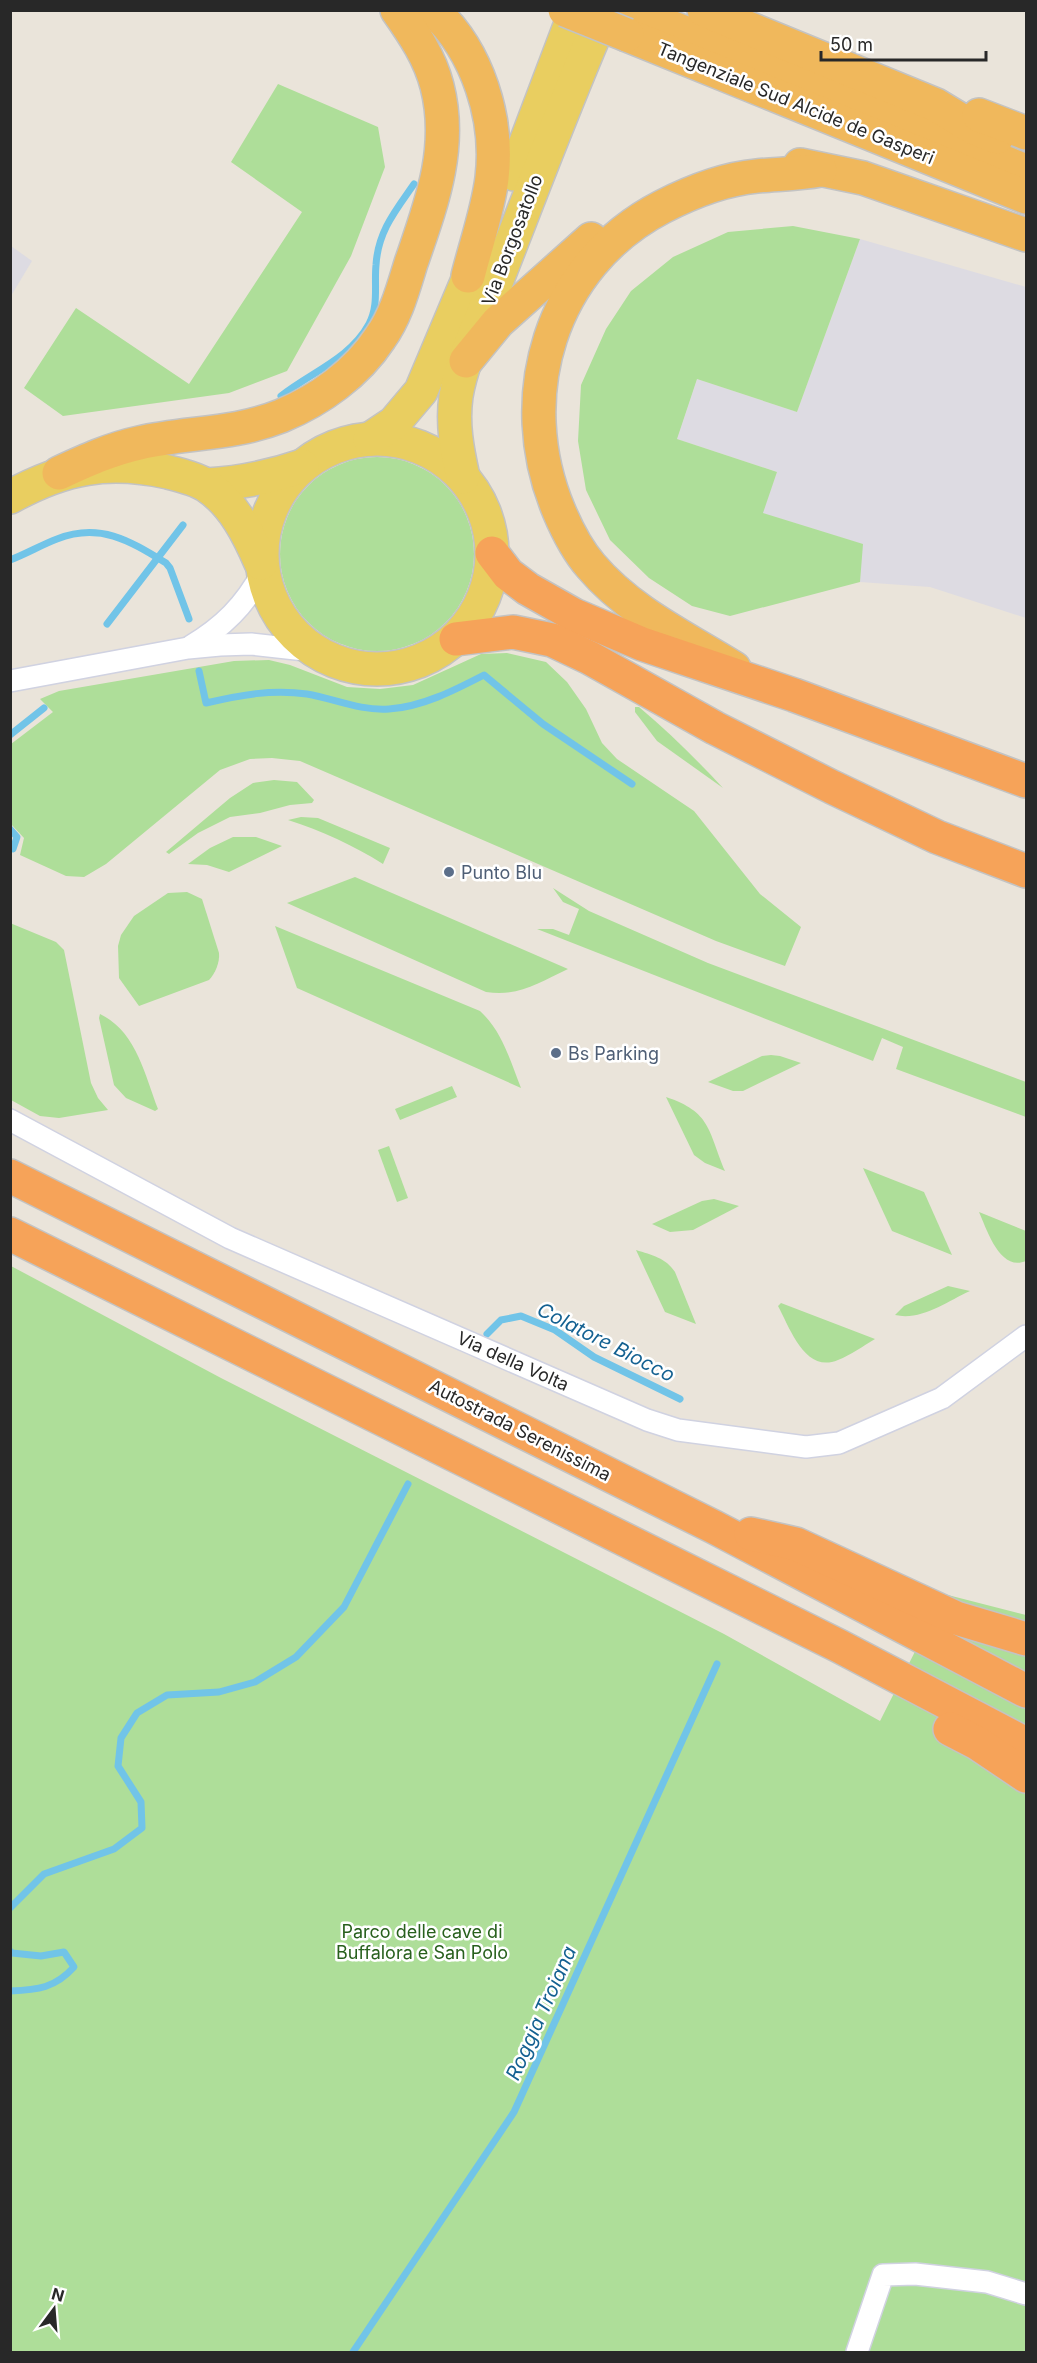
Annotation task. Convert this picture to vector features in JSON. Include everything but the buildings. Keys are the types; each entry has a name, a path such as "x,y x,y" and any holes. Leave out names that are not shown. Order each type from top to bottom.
{"highway":[{"path":"59,474 100,454 140,443 235,430 282,415 328,391 362,361 381,338 395,312 436,188 444,129 438,86 423,49 397,10"},
{"path":"433,10 453,33 467,55 484,94 492,128 492,179 468,276"},
{"name":"Tangenziale Sud Alcide de Gasperi","path":"565,10 623,17 1026,171"},
{"path":"704,10 936,105 974,128 1026,148"},
{"name":"Tangenziale Sud Alcide de Gasperi","path":"623,17 1026,197"},
{"path":"936,105 978,114 1026,133"},
{"path":"466,361 498,322 599,232 648,196 692,177 731,167 762,164 799,165 863,178 1026,235"},
{"path":"759,683 642,612 625,600 590,565 568,531 548,485 537,414 541,377 558,317 574,287 592,264 631,225 662,207 726,182 756,176 820,170"},
{"path":"492,553 508,574 528,589 574,615 677,657 759,683 1026,781"},
{"path":"456,639 513,632 552,640 590,658 715,728 832,787 938,837 1026,871"},
{"name":"Autostrada Serenissima","path":"10,1176 714,1527 1026,1691"},
{"path":"10,1233 839,1646 1026,1744"},
{"path":"714,1527 796,1544 956,1618 1026,1639"},
{"path":"839,1646 901,1703 977,1743 1026,1776"}],"main road":[{"name":"Via Borgosatollo","path":"370,439 394,423 421,391 468,276 510,186 576,10"},
{"name":"Via Borgosatollo","path":"463,477 454,416 456,394 466,361 540,169 623,17"},
{"path":"207,485 247,530 275,609 286,625 314,651 349,666 387,669 424,660 456,639 471,621 483,600 490,577 492,553 479,500 463,477 430,452 401,442 370,439 334,447 317,455 302,466 287,482 270,510 262,541 262,568"},
{"path":"10,497 35,483 59,474 88,468 129,466 178,475 207,485 250,481 302,466"}],"street":[{"path":"188,648 224,623 239,608 262,568"},
{"path":"10,681 188,648 251,644 314,651"},
{"name":"Via della Volta","path":"10,1120 230,1238 647,1420 678,1430 806,1447 839,1443 942,1398 1026,1336"},
{"path":"856,2352 883,2275 915,2274 987,2282 1026,2294"}],"shaded area":[{"path":"860,239 1026,287 1026,618 930,587 860,582 862,544 762,513 777,472 677,439 697,379 797,412"},
{"path":"11,246 32,261 11,296"}],"green space":[{"path":"278,84 378,127 385,167 351,256 287,371 229,393 63,416 24,388 76,308 189,384 302,212 231,162"},
{"path":"793,226 860,239 797,412 697,379 677,439 777,472 763,513 863,544 860,582 730,616 692,606 649,578 610,540 586,490 578,441 581,385 606,329 631,291 673,257 728,232"},
{"path":"367,457 387,457 423,468 446,485 458,500 467,517 474,544 474,564 467,591 458,608 446,623 431,635 414,644 387,651 367,651 331,640 302,616 291,600 284,582 280,564 280,544 291,508 315,479 331,468 349,461"},
{"path":"507,653 546,662 567,682 586,709 602,743 617,759 694,811 760,894 801,927 785,966 716,941 300,761 272,758 250,759 220,770 106,864 84,877 66,876 20,855 24,838 11,824 11,744 53,712 40,699 59,691 234,661 269,660 290,665 347,687 380,689 413,685 481,654"},
{"path":"635,707 639,707 661,726 723,788 657,741 635,712"},
{"path":"274,780 297,782 314,800 312,803 230,817 198,833 169,854 166,852 230,798 253,783"},
{"path":"301,817 318,818 390,848 383,864 337,839 288,820"},
{"path":"233,837 256,837 282,846 229,872 207,865 188,864 210,848"},
{"path":"355,877 568,969 519,991 486,992 287,903"},
{"path":"553,888 589,911 708,963 1026,1082 1026,1117 896,1069 903,1047 882,1038 873,1061 537,929 553,929 569,935 579,909 563,902"},
{"path":"187,892 202,899 219,953 217,968 209,980 139,1006 119,978 118,946 121,935 134,916 168,893"},
{"path":"10,923 56,942 64,950 91,1083 98,1098 108,1110 59,1118 40,1116 11,1100"},
{"path":"275,926 480,1011 500,1037 521,1088 297,988"},
{"path":"100,1014 122,1031 138,1055 158,1109 155,1111 126,1098 114,1085"},
{"path":"771,1055 801,1063 743,1091 733,1091 708,1082 762,1056"},
{"path":"452,1086 457,1097 400,1120 395,1109"},
{"path":"666,1097 692,1109 700,1116 711,1134 725,1171 705,1163 694,1155"},
{"path":"389,1146 408,1198 397,1202 378,1150"},
{"path":"863,1168 924,1192 952,1255 892,1231"},
{"path":"714,1199 739,1206 693,1230 670,1232 652,1224 702,1201"},
{"path":"979,1212 1026,1231 1026,1261 1017,1263 1009,1261 1002,1255"},
{"path":"636,1250 658,1258 671,1267 696,1324 665,1312"},
{"name":"Parco delle cave di Buffalora e San Polo","path":"11,1266 221,1378 724,1634 880,1721 944,1594 1026,1615 1026,2352 11,2352"},
{"path":"948,1286 970,1291 924,1313 895,1315 904,1306"},
{"path":"781,1303 875,1339 838,1360 826,1363 816,1361 800,1346 778,1306"}],"waterway":[{"path":"281,396 341,356 361,336 369,324 375,302 376,265 380,242 389,222 414,184"},
{"path":"107,624 183,525"},
{"path":"10,560 51,541 73,534 87,532 114,536 166,563 170,568 189,619"},
{"path":"199,671 206,703 281,692 307,694 378,709 414,705 450,692 484,675 543,724 632,784"},
{"path":"10,735 44,708"},
{"path":"10,829 17,837 13,849"},
{"name":"Colatore Biocco","path":"487,1334 501,1320 521,1316 555,1330 594,1357 680,1399"},
{"name":"Colatore Biocco","path":"10,1908 44,1874 114,1849 142,1828 141,1802 118,1766 121,1738 137,1713 167,1695 219,1692 255,1682 296,1657 344,1607 408,1484"},
{"name":"Roggia Troiana","path":"353,2352 514,2112 717,1664"},
{"name":"Colatore Biocco","path":"10,1951 41,1956 64,1952 74,1967 53,1984 29,1990 10,1991"}],"place":[{"name":"Punto Blu","path":"449,872"},
{"name":"Bs Parking","path":"556,1053"}]}
